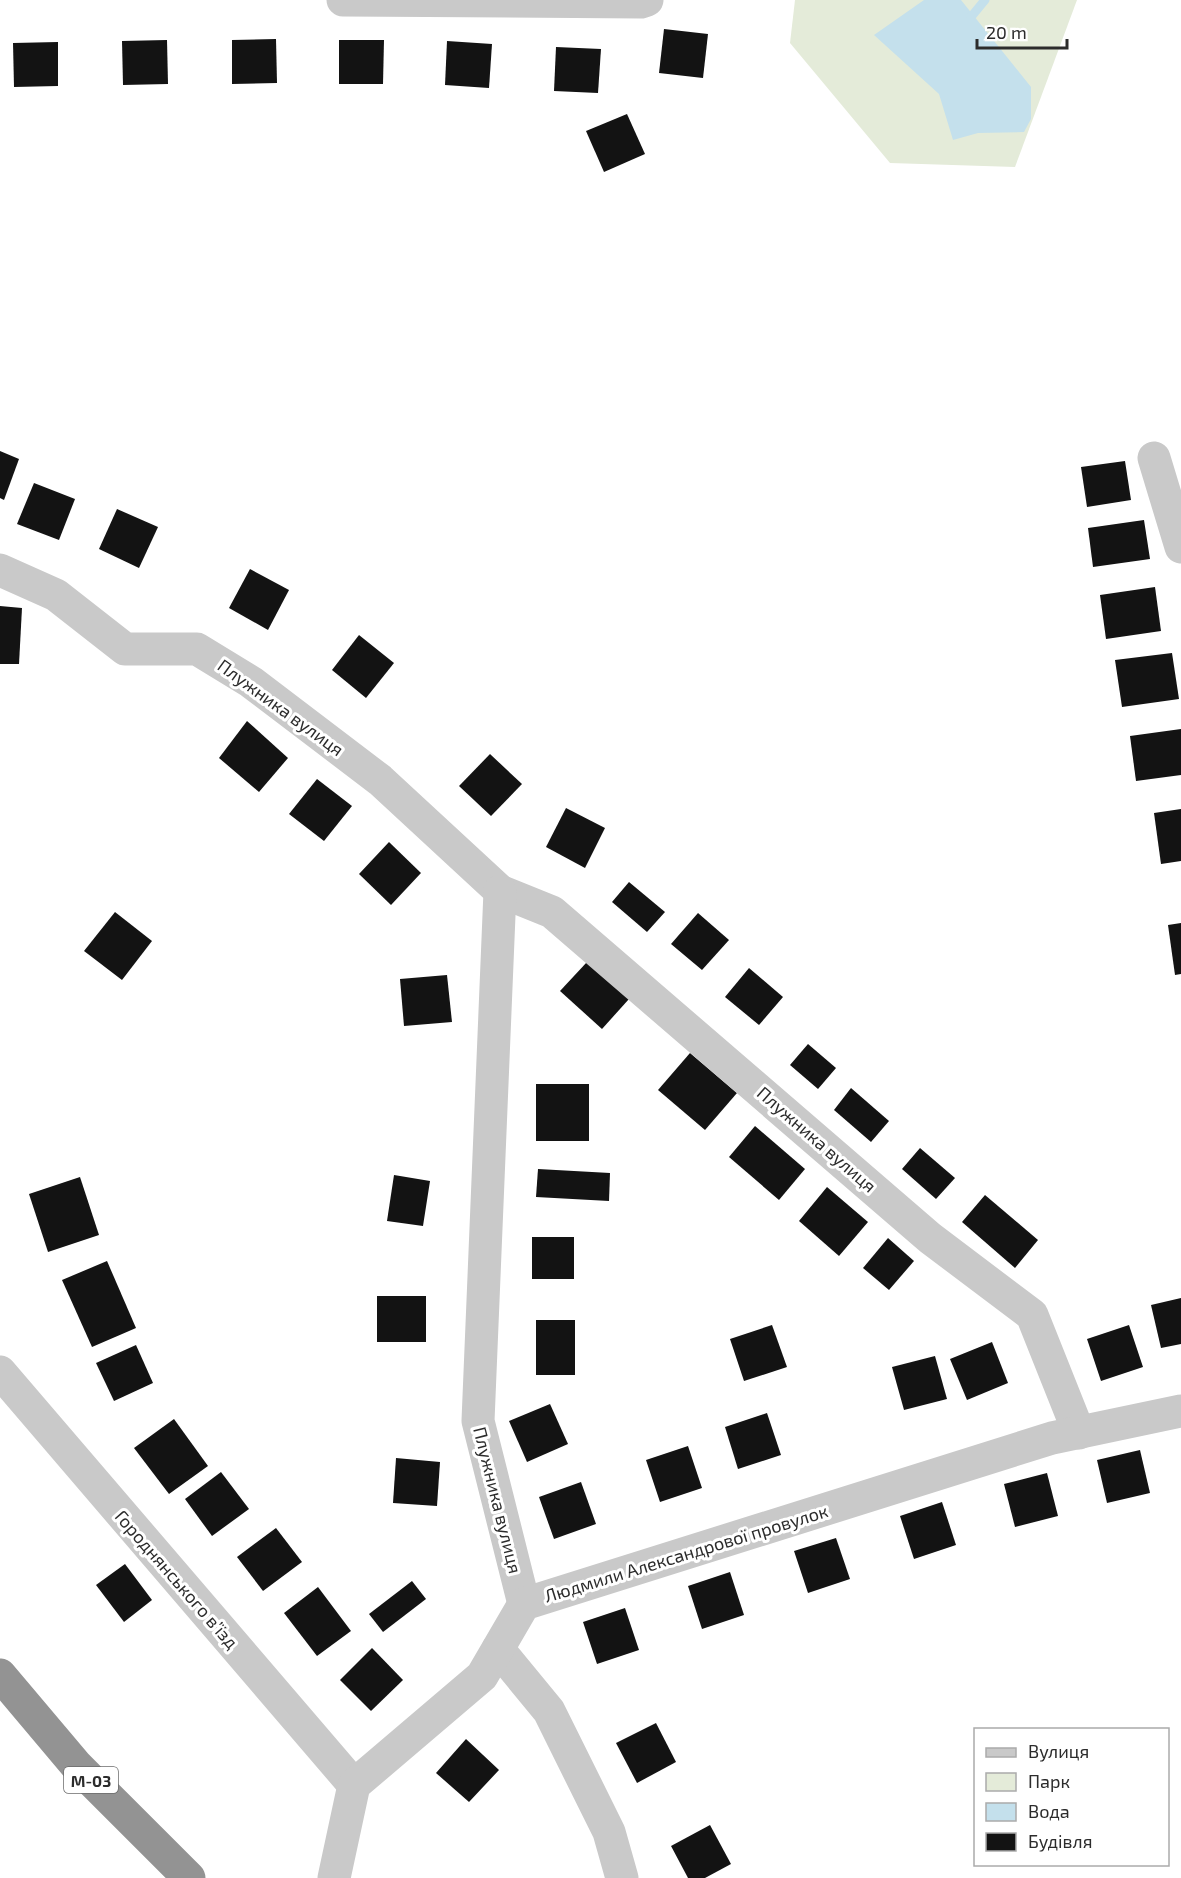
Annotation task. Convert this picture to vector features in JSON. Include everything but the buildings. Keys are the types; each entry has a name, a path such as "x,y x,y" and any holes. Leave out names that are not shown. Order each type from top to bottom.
{"highway":[{"name":"М-03","path":"0,1675 76,1765 189,1878"}],"street":[{"path":"343,0 550,2 641,2 648,0"},
{"path":"1154,458 1181,547"},
{"name":"Плужника вулиця","path":"0,570 56,595 125,649 197,649 251,682 380,780 500,891 552,912 930,1238 1032,1316 1079,1433"},
{"name":"Плужника вулиця","path":"500,891 478,1421 524,1604"},
{"name":"Городнянського в’їзд","path":"0,1372 354,1785"},
{"name":"Людмили Александрової провулок","path":"354,1785 482,1676 524,1604 1052,1438 1181,1411"},
{"path":"498,1649 549,1711 609,1832 622,1878"},
{"path":"334,1878 354,1785"}],"green space":[{"path":"795,0 1077,0 1015,167 890,163 790,43"}],"water":[{"path":"924,0 961,0 1031,87 1031,119 1024,132 978,133 953,140 939,94 874,35"}],"waterway":[{"path":"971,17 985,0"}]}
